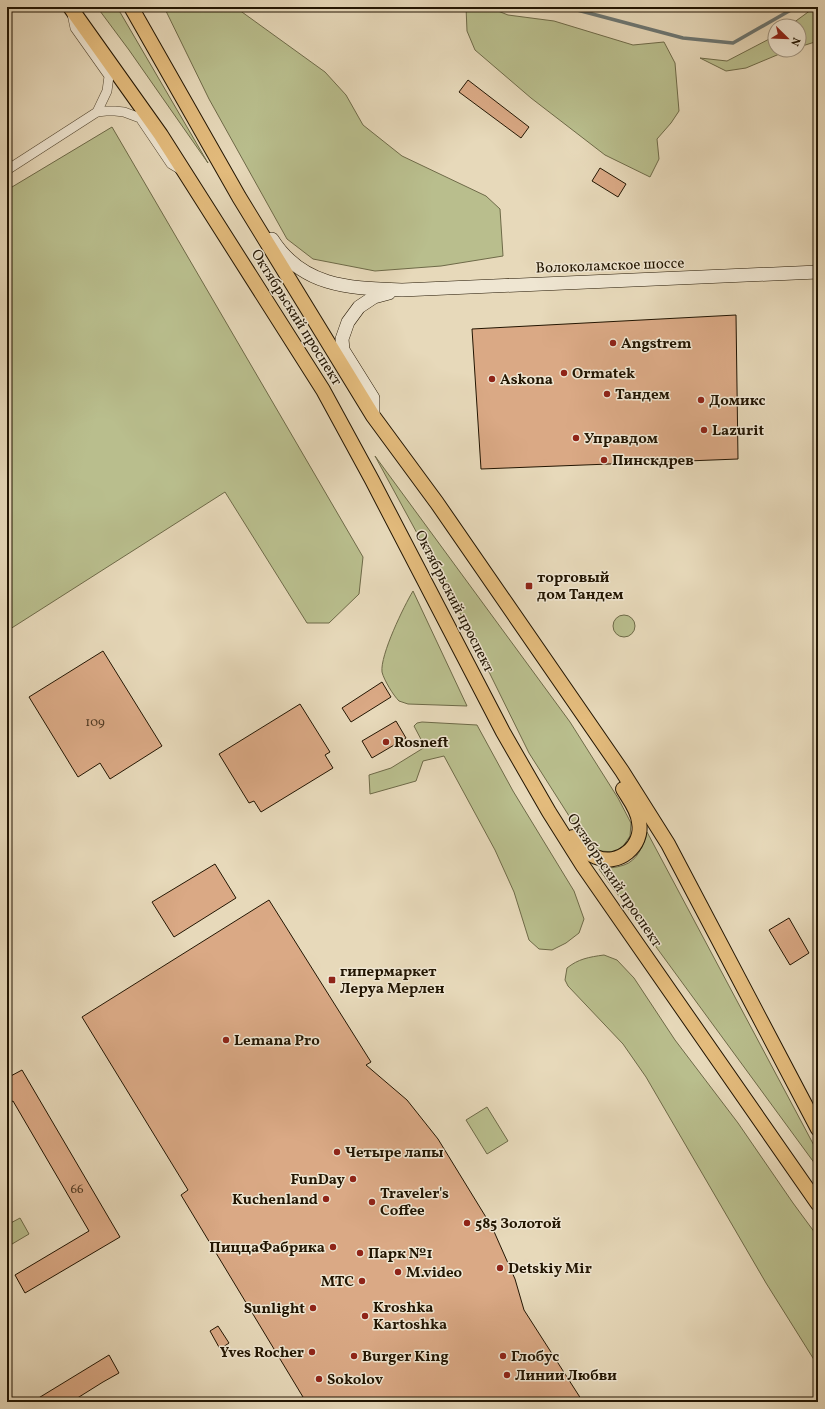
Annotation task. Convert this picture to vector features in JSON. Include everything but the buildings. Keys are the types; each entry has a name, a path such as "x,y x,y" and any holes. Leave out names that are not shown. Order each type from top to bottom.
{"main road":[{"name":"Октябрьский проспект","path":"131,7 239,197 373,416 437,503 500,596 602,740 668,844 818,1129"},
{"name":"Октябрьский проспект","path":"71,8 157,129 323,390 372,480 503,732 549,812 604,896 818,1204"},
{"name":"Волоколамское шоссе","path":"239,197 257,216 281,253 290,261 309,274 324,281 341,286 363,289 402,290 818,272"},
{"name":"Волоколамское шоссе","path":"373,416 373,398 343,350 342,339 348,322 364,303 380,295 402,290"},
{"path":"549,812 585,851 599,859 610,860 620,857 629,852 636,843 640,833 640,822 605,754 602,740"}],"street":[{"path":"71,8 75,28 110,76 107,91 97,112"},
{"path":"7,170 97,112 115,111 124,112 140,118 171,164 184,171"}],"green space":[{"path":"97,7 117,7 208,163 129,50"},
{"path":"164,7 235,7 325,72 346,95 363,125 402,156 486,196 500,209 503,256 441,266 375,271 313,259 287,239 209,99"},
{"path":"466,7 488,7 508,15 554,21 633,45 664,42 675,63 679,111 657,139 659,159 650,177 605,155 531,98 475,50 467,31"},
{"path":"815,7 818,7 818,41 807,44 807,18 800,18"},
{"path":"767,40 767,58 770,58 746,68 726,71 700,58 727,61"},
{"path":"112,127 363,557 359,594 329,623 307,623 225,492 7,631 7,190"},
{"path":"375,456 570,722 618,798 631,823 630,836 624,845 615,852 600,851 588,843 529,753 454,601"},
{"path":"413,591 467,706 408,704 399,701 385,679 382,672 382,664 385,654 399,619"},
{"path":"624,615 628,616 634,622 634,630 628,636 624,637 620,636 614,630 613,626 614,622 620,616"},
{"path":"417,723 477,725 513,791 574,891 584,919 579,933 566,943 552,950 539,949 529,940 514,892 495,850 444,756 423,761 416,781 370,794 369,775 391,768 425,747 414,726"},
{"path":"647,832 818,1153 818,1168 599,869 621,866 633,860 642,847"},
{"path":"604,955 617,960 634,978 675,1040 738,1123 818,1237 818,1366 766,1283 646,1077 623,1044 568,986 565,980 567,968 575,962"},
{"path":"487,1107 508,1141 487,1154 466,1120"},
{"path":"20,1218 29,1234 7,1247 7,1225"}],"waterway":[{"path":"566,7 683,38 733,43 796,7"}],"place":[{"name":"Angstrem","path":"613,343"},
{"name":"Ormatek","path":"564,373"},
{"name":"Askona","path":"492,379"},
{"name":"Тандем","path":"607,394"},
{"name":"Домикс","path":"701,400"},
{"name":"Lazurit","path":"704,430"},
{"name":"Управдом","path":"576,438"},
{"name":"Пинскдрев","path":"604,460"},
{"name":"торговый дом Тандем","path":"529,586"},
{"name":"Rosneft","path":"386,742"},
{"name":"гипермаркет Леруа Мерлен","path":"332,980"},
{"name":"Lemana Pro","path":"226,1040"},
{"name":"Четыре лапы","path":"337,1152"},
{"name":"FunDay","path":"353,1179"},
{"name":"Kuchenland","path":"326,1199"},
{"name":"Traveler's Coffee","path":"372,1202"},
{"name":"585 Золотой","path":"467,1223"},
{"name":"ПиццаФабрика","path":"333,1247"},
{"name":"Парк №1","path":"360,1253"},
{"name":"Detskiy Mir","path":"500,1268"},
{"name":"M.video","path":"398,1272"},
{"name":"МТС","path":"362,1281"},
{"name":"Sunlight","path":"313,1308"},
{"name":"Kroshka Kartoshka","path":"365,1316"},
{"name":"Yves Rocher","path":"312,1352"},
{"name":"Burger King","path":"354,1356"},
{"name":"Глобус","path":"503,1356"},
{"name":"Линии Любви","path":"507,1375"},
{"name":"Sokolov","path":"319,1379"}]}
